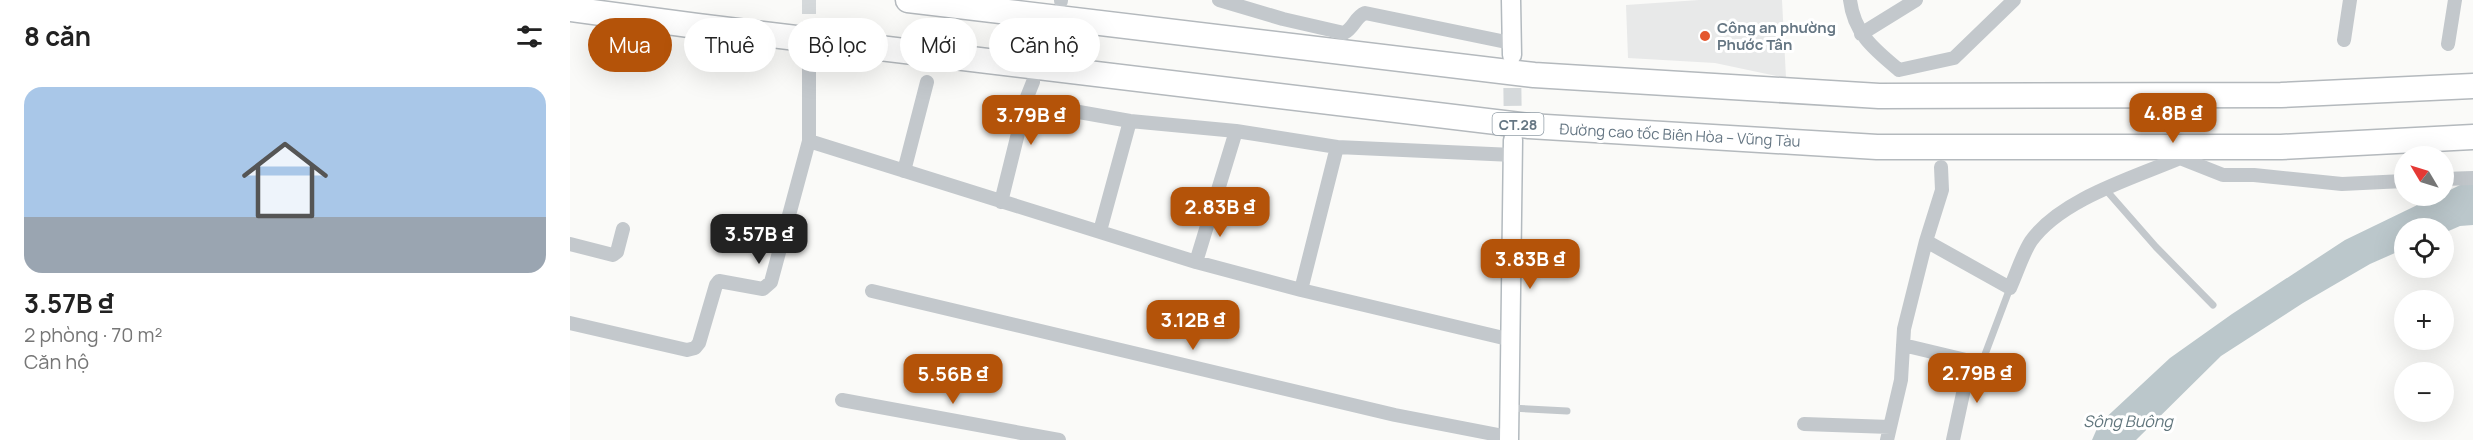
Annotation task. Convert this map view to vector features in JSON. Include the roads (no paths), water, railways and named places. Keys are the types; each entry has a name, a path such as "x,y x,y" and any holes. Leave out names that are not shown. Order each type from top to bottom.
{"highway":[{"path":"908,0 1534,75 1879,96 2281,95 2473,86"},
{"name":"Đường cao tốc Biên Hòa – Vũng Tàu","path":"570,9 1529,126 1877,147 2281,147 2473,137"}],"street":[{"path":"1219,0 1283,19 1344,33 1353,26 1359,16 1365,13 1512,49 1510,0"},
{"path":"1850,0 1861,34 1869,45 1899,70 1954,58 2014,0"},
{"path":"1861,34 1916,0"},
{"path":"2344,40 2350,0"},
{"path":"2448,44 2455,0"},
{"path":"570,323 687,350 695,348 719,280 763,289 771,282 809,141 809,72"},
{"path":"904,171 927,82"},
{"path":"1001,202 1027,97 1033,82"},
{"path":"872,291 1395,415 1509,438 1513,148 1337,147 1236,131 1130,121 1079,112"},
{"path":"1100,231 1130,121"},
{"path":"1196,262 1236,131"},
{"path":"809,141 1196,262 1301,290 1512,340"},
{"path":"1301,290 1337,147"},
{"path":"1926,241 2010,288 2030,242 2049,221 2068,208 2180,158 2223,175 2254,175 2342,184 2394,181"},
{"path":"1804,424 1888,433 1901,380 1904,328 1926,241 1942,190 1941,167"},
{"path":"2454,179 2473,178"},
{"path":"570,244 614,255 617,252 623,229"},
{"path":"1903,345 1970,361 1953,440"},
{"path":"842,400 1059,440"}],"lane":[{"path":"2106,190 2156,247 2213,305"},
{"path":"1970,361 1979,361 1984,357 2010,288"},
{"path":"1510,408 1567,411"}],"water":[{"name":"Sông Buông","path":"2470,180 2473,181 2473,225 2454,229 2454,218 2394,218 2394,253 2370,264 2303,303 2221,356 2136,440 2092,440 2099,424 2170,358 2232,314 2345,240 2415,206 2454,206 2454,188"}],"tunnel":[{"path":"809,0 809,18"},
{"path":"1512,61 1513,135"}],"place":[{"name":"Công an phường Phước Tân","path":"1705,36"}]}
